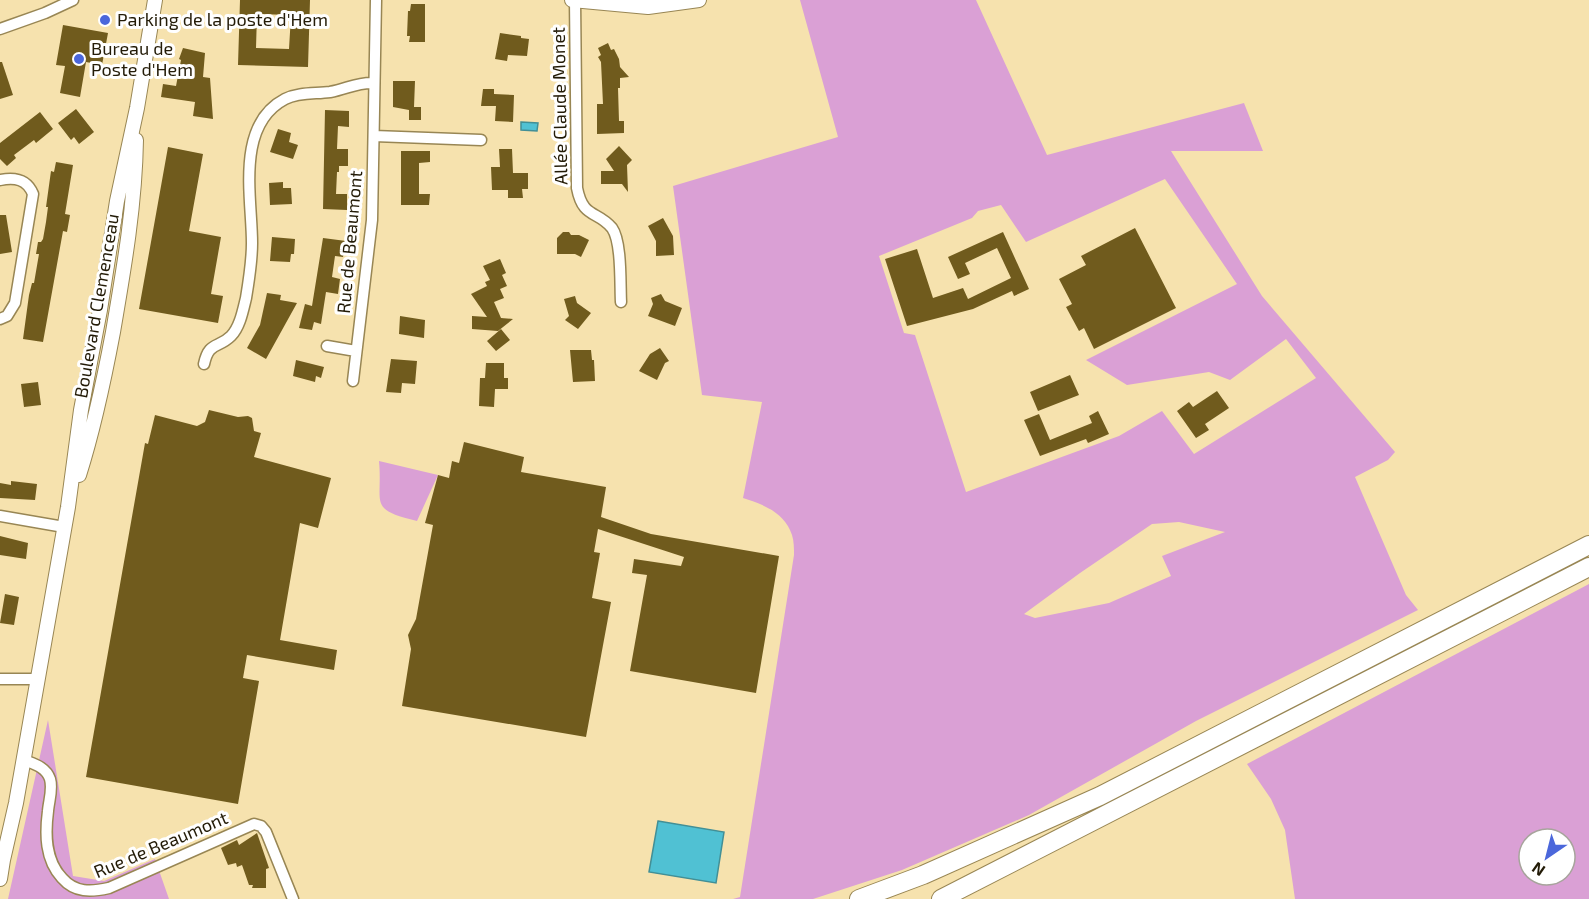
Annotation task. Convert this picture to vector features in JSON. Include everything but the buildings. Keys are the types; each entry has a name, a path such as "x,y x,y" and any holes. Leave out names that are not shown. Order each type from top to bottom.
{"highway":[{"path":"859,899 923,875 1100,796 1589,545"},
{"path":"941,899 1589,567"}],"street":[{"path":"0,29 58,3 73,0"},
{"name":"Boulevard Clemenceau","path":"0,879 1,863 14,814 24,760 68,507 81,410 117,201 137,108 155,0"},
{"name":"Rue de Beaumont","path":"353,381 371,232 376,0"},
{"path":"573,0 648,7 699,0"},
{"name":"Allée Claude Monet","path":"573,0 577,188 585,208 609,225 615,233 618,245 621,302"},
{"path":"204,364 210,349 217,343 228,339 235,331 245,299 252,244 250,163 254,140 261,121 272,108 284,99 295,95 328,92 358,83 374,83"},
{"path":"374,136 481,140"},
{"path":"0,180 11,178 20,180 31,188 33,194 15,303 12,311 0,319"},
{"path":"327,346 356,351"},
{"path":"0,516 64,527"},
{"path":"0,678 37,678"},
{"name":"Rue de Beaumont","path":"24,760 41,767 49,778 51,786 47,849 56,872 70,886 88,892 109,888 254,824 261,826 266,832 293,899"}],"shaded area":[{"path":"800,0 976,0 1047,155 1244,103 1263,151 1171,151 1262,296 1395,452 1388,460 1355,477 1406,595 1418,610 1196,721 1029,815 902,870 813,899 733,899 740,897 794,545 789,527 779,515 758,503 743,498 762,402 702,395 673,186 838,137","holes":["1165,179 1237,284 1086,360 1127,385 1209,372 1230,380 1286,339 1316,378 1194,454 1162,411 1119,436 966,492 915,335 904,333 879,256 972,218 978,211 1001,205 1026,242","1179,522 1225,532 1162,556 1171,576 1109,603 1035,618 1024,614 1152,524"]},
{"path":"379,461 438,475 417,521 401,517 384,508 380,496"},
{"path":"1589,584 1589,899 1295,899 1285,830 1271,799 1247,764"},
{"path":"48,720 73,876 104,881 155,859 169,899 8,899"}],"water":[{"path":"521,122 538,123 537,131 521,130"},
{"path":"658,821 724,832 716,883 649,872"}],"place":[{"name":"Parking de la poste d'Hem","path":"105,20"},
{"name":"Bureau de Poste d'Hem","path":"79,59"}]}
